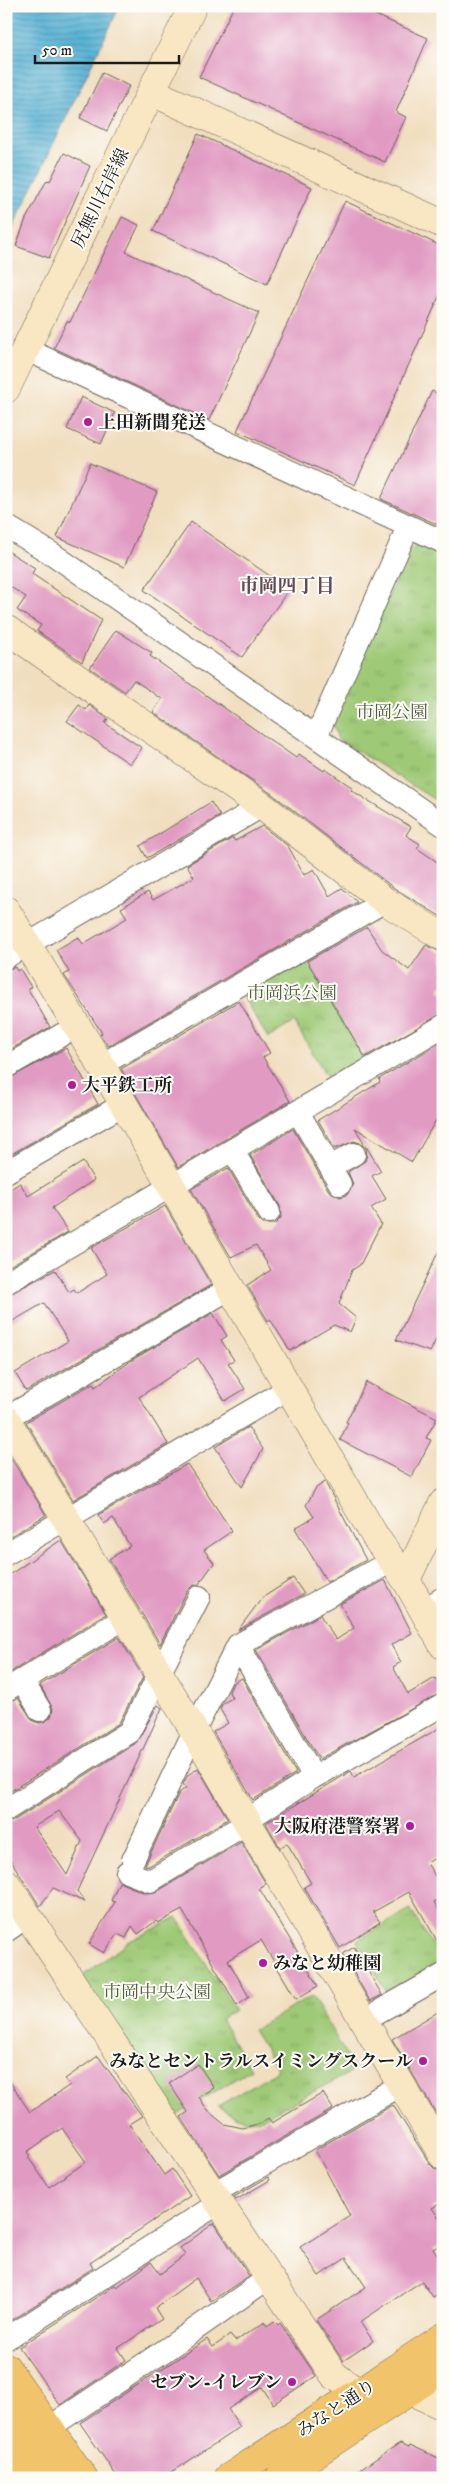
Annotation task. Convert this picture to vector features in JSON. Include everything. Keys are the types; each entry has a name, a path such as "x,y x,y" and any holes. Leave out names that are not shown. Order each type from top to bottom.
{"highway":[{"name":"みなと通り","path":"228,2478 443,2337"},
{"path":"6,2367 50,2427 84,2478"},
{"name":"みなと通り","path":"284,2476 443,2370"},
{"path":"6,2392 53,2447 74,2478"},
{"path":"6,2408 52,2478"},
{"path":"6,2453 22,2478"}],"street":[{"name":"尻無川右岸線","path":"6,389 193,6"},
{"path":"152,92 443,224"},
{"path":"25,349 443,542"},
{"path":"6,526 54,555 443,825"},
{"path":"316,737 408,527"},
{"path":"6,629 262,806 385,901 443,937"},
{"path":"17,951 262,806"},
{"path":"101,1065 385,901"},
{"path":"6,910 17,951 77,1026 101,1065 376,1538 399,1571 433,1604 443,1645"},
{"path":"6,1067 77,1026"},
{"path":"6,1283 443,1026"},
{"path":"6,1172 124,1104"},
{"path":"298,1112 335,1176 354,1154"},
{"path":"233,1151 268,1212"},
{"path":"231,1288 6,1418 194,1731 443,2156"},
{"path":"6,1554 288,1389"},
{"path":"443,1503 399,1571 238,1645 194,1731 130,1866 150,1881 246,1822 314,1776 443,1705"},
{"path":"6,1810 128,1732 200,1597"},
{"path":"40,1710 14,1685 125,1618"},
{"path":"238,1645 314,1776"},
{"path":"6,1883 17,1923 216,2198 334,2376 359,2393 411,2391 443,2406"},
{"path":"364,2020 443,1975"},
{"path":"6,2339 216,2198 401,2085"},
{"path":"50,2427 164,2352 270,2277"}],"green space":[{"name":"市岡公園","path":"420,545 443,555 443,805 338,739 332,722 410,548"},
{"name":"市岡浜公園","path":"303,953 367,1065 332,1085 294,1022 268,1038 239,990"},
{"path":"410,1909 443,1963 389,1996 357,1941"},
{"name":"市岡中央公園","path":"177,1917 235,2010 221,2019 251,2069 173,2118 80,1978 128,1942"},
{"path":"312,1996 355,2070 259,2120 247,2120 237,2117 218,2106 278,2070 253,2030"}],"water":[{"path":"6,6 120,6 6,242"}],"building":[{"path":"234,6 355,6 428,38 396,112 406,117 385,162 199,77"},
{"path":"102,73 129,86 107,131 80,118"},
{"path":"198,134 312,187 267,284 153,231"},
{"path":"64,153 90,166 49,258 16,246 26,219 47,180 50,181"},
{"path":"345,201 443,247 443,288 355,485 237,431"},
{"path":"122,217 139,225 126,252 259,313 209,420 54,348 67,321 70,322"},
{"path":"432,391 443,396 443,527 381,499"},
{"path":"81,397 115,413 101,444 67,429"},
{"path":"90,463 157,492 124,567 57,537"},
{"path":"191,522 289,589 242,657 144,590"},
{"path":"6,550 35,568 32,574 101,620 82,662 37,631 41,625 17,610 26,597 6,584"},
{"path":"116,630 152,653 150,656 296,758 299,754 324,771 325,769 353,788 351,790 411,827 406,835 420,844 417,848 443,866 443,918 394,888 272,794 153,712 162,699 134,680 125,692 90,668"},
{"path":"79,705 86,710 89,705 108,719 105,723 142,748 130,764 67,721"},
{"path":"211,802 220,816 147,858 140,846"},
{"path":"262,826 288,846 304,875 314,869 329,896 342,888 357,902 108,1046 100,1034 102,1033 64,975 69,972 56,950 78,937 83,944 127,918 121,908 148,892 153,900 194,877 187,865 233,838 235,841"},
{"path":"367,927 382,950 409,970 426,945 443,953 443,984 439,989 443,994 443,1013 365,1057 307,961"},
{"path":"15,967 17,971 20,969 31,987 28,989 50,1027 6,1052 6,970"},
{"path":"239,1001 270,1053 263,1057 290,1101 178,1167 121,1069"},
{"path":"443,1041 443,1124 436,1120 412,1162 355,1128 381,1171 372,1176 386,1199 371,1208 381,1224 360,1265 352,1270 339,1304 356,1318 350,1332 334,1325 290,1351 270,1319 268,1321 247,1285 271,1270 256,1245 231,1257 191,1189 228,1168 258,1219 263,1224 275,1224 281,1218 280,1206 250,1155 293,1129 329,1191 340,1197 347,1195 353,1184 348,1172 365,1161 367,1155 366,1148 354,1141 335,1149 318,1120 380,1082 379,1079"},
{"path":"66,1048 98,1104 6,1157 6,1080"},
{"path":"83,1162 94,1180 52,1208 68,1232 6,1268 6,1192 20,1183 28,1196"},
{"path":"165,1206 211,1285 26,1391 15,1373 68,1341 44,1303 6,1325 6,1296 55,1270 69,1292 74,1289 77,1293 107,1274 91,1248"},
{"path":"443,1242 443,1325 430,1352 396,1340"},
{"path":"213,1313 227,1336 221,1340 234,1360 228,1363 245,1389 225,1401 198,1358 139,1397 168,1444 73,1500 26,1422 93,1383 95,1387 132,1360"},
{"path":"366,1382 437,1418 426,1438 431,1440 412,1477 340,1440 348,1423 346,1422"},
{"path":"248,1427 263,1449 242,1487 215,1447"},
{"path":"6,1450 46,1515 6,1539"},
{"path":"187,1464 232,1531 204,1550 214,1563 199,1584 192,1586 187,1591 160,1644 109,1559 130,1546 113,1518 104,1524 98,1515"},
{"path":"325,1482 366,1560 327,1582 295,1528 314,1517 306,1505 316,1488"},
{"path":"61,1540 106,1614 6,1675 6,1577"},
{"path":"293,1578 304,1594 238,1630 262,1598"},
{"path":"385,1580 412,1633 391,1645 401,1662 393,1667 408,1694 435,1678 443,1692 319,1759 256,1650 320,1615 336,1640 354,1628 340,1604"},
{"path":"119,1637 143,1677 119,1723 6,1794 6,1703 18,1698 33,1721 40,1723 46,1721 51,1717 53,1709 40,1685"},
{"path":"242,1678 296,1773 253,1800 213,1732 228,1723 220,1709 223,1703 232,1698 229,1692 233,1683"},
{"path":"158,1705 162,1708 77,1891 85,1902 53,1888 40,1906 6,1853 6,1823 13,1821 136,1743","holes":["59,1811 82,1841 67,1875 34,1827"]},
{"path":"443,1726 443,1853 427,1863 443,1889 443,1897 434,1902 443,1918 443,1951 409,1892 373,1912 380,1922 340,1948 304,1887 311,1883 287,1843 280,1848 266,1823 351,1771 354,1777"},
{"path":"198,1768 228,1819 149,1866 145,1865 179,1793 186,1788 183,1784 188,1775"},
{"path":"241,1842 266,1884 259,1888 318,1986 296,1999 261,1940 228,1960 249,1997 237,2006 182,1910 158,1923 156,1921 138,1934 132,1926 126,1938 117,1934 104,1953 89,1944 115,1902 111,1901 119,1882 145,1893 156,1892"},
{"path":"354,1947 382,1995 370,2001 343,1954"},
{"name":"みなとセントラルスイミングスクール","path":"443,2009 443,2125 392,2039"},
{"path":"98,2056 142,2116 129,2124 164,2175 172,2169 190,2196 90,2263 93,2268 7,2323 6,2076 30,2112 70,2085 65,2079","holes":["62,2128 86,2162 49,2187 28,2157 30,2156 27,2152"]},
{"path":"198,2064 214,2088 199,2097 208,2111 224,2124 243,2128 261,2123 268,2118 272,2123 323,2093 333,2109 219,2175 181,2117 188,2112 169,2083"},
{"path":"393,2105 430,2164 435,2169 443,2172 443,2202 432,2208 443,2224 443,2243 433,2249 443,2265 443,2291 433,2297 422,2281 360,2322 373,2341 343,2361 316,2320 366,2287 346,2258 319,2276 300,2247 350,2216 315,2150"},
{"path":"268,2177 270,2180 236,2200 234,2197"},
{"path":"214,2223 249,2276 211,2301 196,2278 155,2308 162,2319 118,2348 126,2360 60,2405 19,2347 115,2285 117,2287 151,2262 160,2274 185,2255 180,2248"},
{"path":"274,2321 278,2325 280,2323 316,2376 273,2404 262,2387 228,2409 240,2427 163,2478 118,2478 80,2423 207,2339 213,2347 230,2335 235,2341 265,2322 267,2326"},
{"path":"400,2443 409,2447 410,2445 443,2460 443,2473 436,2478 347,2478"}],"place":[{"name":"上田新聞発送","path":"88,422"},
{"name":"大平鉄工所","path":"72,1085"},
{"name":"大阪府港警察署","path":"410,1826"},
{"name":"みなと幼稚園","path":"263,1963"},
{"name":"みなとセントラルスイミングスクール","path":"423,2061"},
{"name":"セブン-イレブン","path":"292,2382"}],"district":[{"name":"市岡四丁目","path":"287,585"}]}
